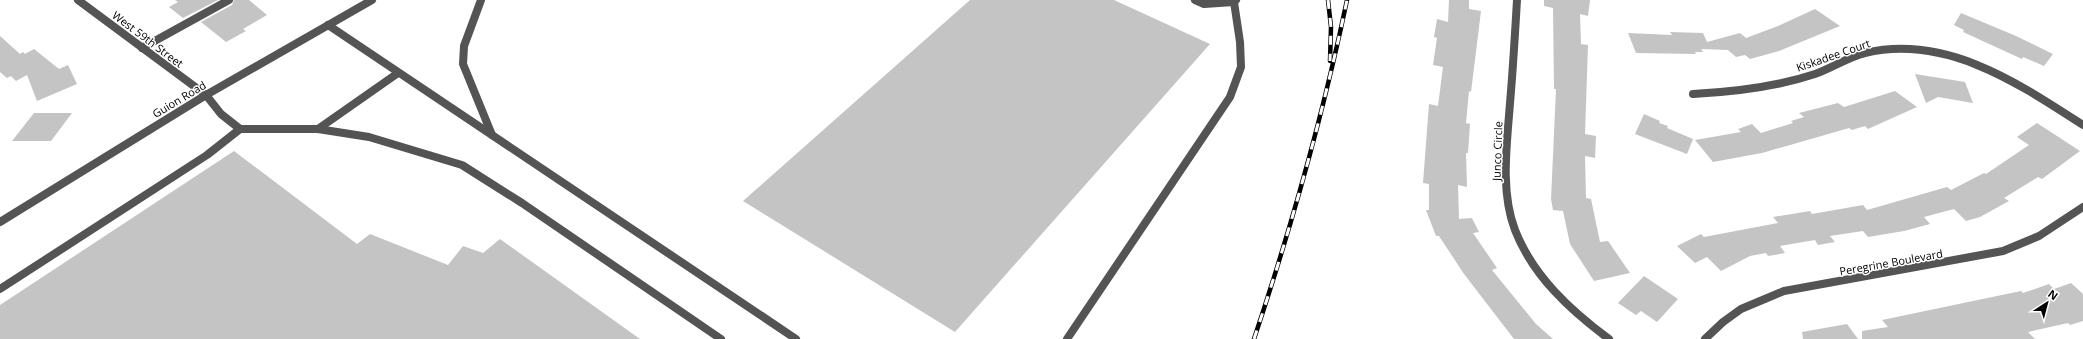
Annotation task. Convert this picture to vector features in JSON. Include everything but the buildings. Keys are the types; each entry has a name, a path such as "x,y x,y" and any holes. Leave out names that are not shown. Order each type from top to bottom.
{"street":[{"name":"West 59th Street","path":"78,0 206,95 221,114 240,129"},
{"path":"142,48 229,0"},
{"name":"Guion Road","path":"0,222 206,95 371,0"},
{"path":"481,0 464,46 463,64 492,135"},
{"path":"1067,339 1230,97 1241,67 1240,42 1235,1 1204,4 1195,0"},
{"name":"Junco Circle","path":"1517,0 1506,178 1509,209 1526,251 1538,270 1552,288 1587,324 1609,339"},
{"path":"328,25 796,339"},
{"name":"Kiskadee Court","path":"1693,94 1728,93 1754,90 1821,72 1866,53 1908,49 1953,56 1991,70 2026,89 2083,125"},
{"path":"318,129 398,72"},
{"path":"0,289 207,155 240,129 318,129 369,137 462,165 522,203 721,339"},
{"name":"Peregrine Boulevard","path":"1705,339 1716,327 1752,302 1784,292 1983,257 2013,250 2043,235 2083,207"}],"railway":[{"path":"1328,0 1331,27 1330,61"},
{"path":"1254,339 1281,255 1317,129 1347,0"}]}
